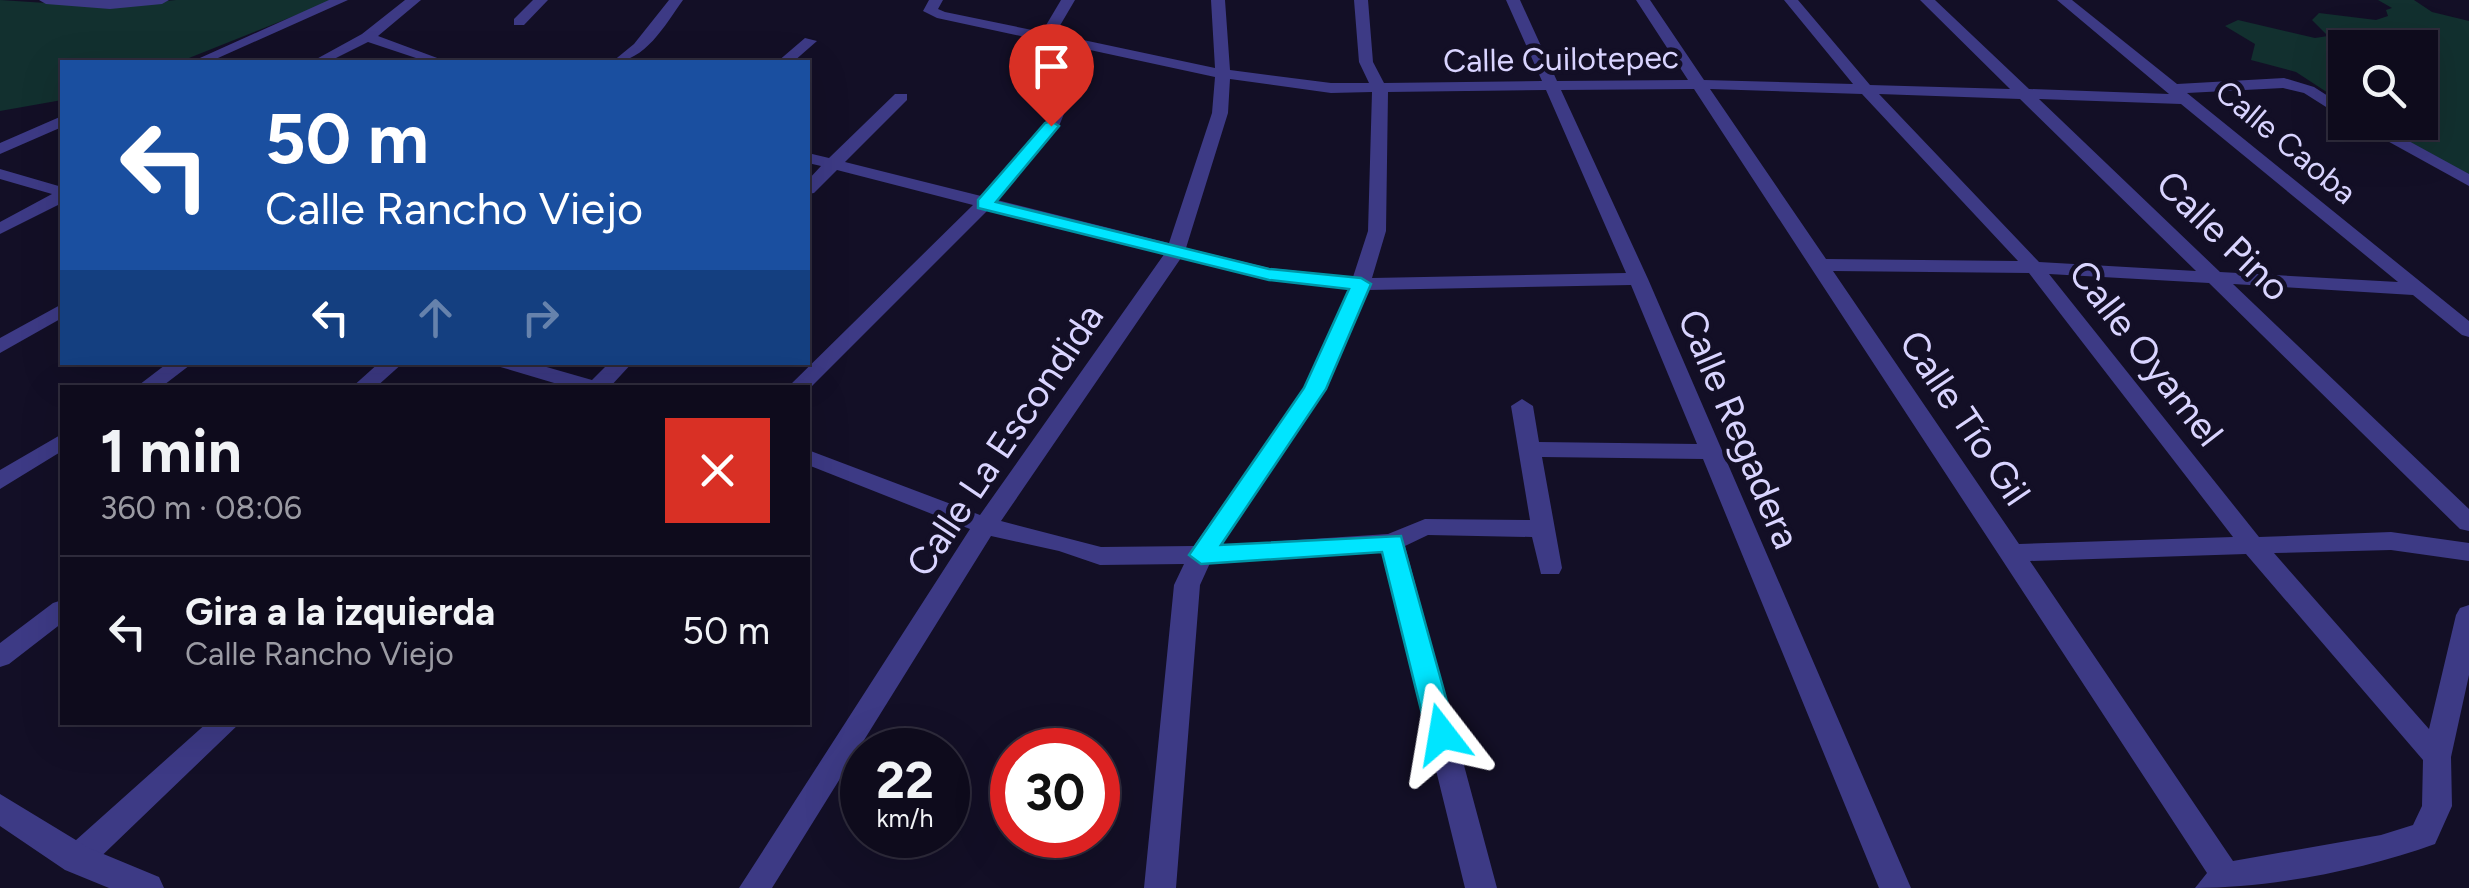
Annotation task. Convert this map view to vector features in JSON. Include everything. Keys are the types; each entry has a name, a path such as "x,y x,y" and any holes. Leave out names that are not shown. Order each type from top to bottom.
{"street":[{"path":"46,0 110,5 162,0"},
{"path":"203,60 341,0"},
{"path":"322,60 367,38 414,0"},
{"path":"520,22 541,0"},
{"path":"623,60 639,47 676,0"},
{"path":"1046,37 1068,0"},
{"name":"Calle La Escondida","path":"755,888 986,526 1175,254 1220,113 1223,74 1218,0"},
{"path":"1160,888 1187,585 1201,555 1315,389 1361,284 1377,231 1380,90 1366,62 1361,0"},
{"name":"Calle Regadera","path":"1513,0 1638,279 1895,888"},
{"name":"Calle Tío Gil","path":"1643,0 2013,553 2218,882"},
{"name":"Calle Oyamel","path":"1791,0 1864,88 2034,266 2254,546 2438,757"},
{"name":"Calle Pino","path":"1927,0 2469,523"},
{"name":"Calle Caoba","path":"2064,0 2469,331"},
{"name":"Calle Cuilotepec","path":"939,8 1084,47 1223,74 1331,88 1700,84 2025,94 2181,94 2284,83 2309,90 2328,103"},
{"path":"367,38 434,60"},
{"path":"786,60 810,41"},
{"path":"800,385 984,204 1051,126 1084,47"},
{"path":"810,187 901,97"},
{"path":"0,149 60,123"},
{"path":"2395,140 2469,180"},
{"path":"810,158 1175,254 1269,274 1361,284 1638,279"},
{"path":"0,174 60,193"},
{"path":"0,229 60,195"},
{"path":"1820,265 2034,266 2414,289"},
{"path":"0,347 60,311"},
{"path":"150,385 180,365"},
{"path":"365,385 390,365"},
{"path":"515,365 589,385"},
{"path":"598,385 619,365"},
{"path":"1522,406 1550,568"},
{"path":"0,481 60,442"},
{"path":"1528,449 1711,452"},
{"path":"810,458 986,526 1100,556 1201,555 1392,542 1425,527 1543,528"},
{"path":"1392,542 1481,888"},
{"path":"2013,553 2391,542 2469,552"},
{"path":"0,657 60,612"},
{"path":"2218,882 2382,848 2424,835 2437,806 2438,757 2469,614"},
{"path":"77,859 225,725"},
{"path":"0,808 77,859 147,888"}],"green space":[{"path":"0,0 108,7 176,0 334,0 184,60 60,60 60,100 0,111"},
{"path":"2378,0 2414,0 2432,12 2469,21 2469,175 2387,140 2438,140 2438,30 2328,30 2328,36 2312,20 2319,13 2376,20 2388,16 2386,10 2392,8"},
{"path":"2238,20 2315,38 2328,36 2328,93 2296,72 2251,60 2255,44 2225,26"}],"route":[{"path":"1051,126 984,204 1269,274 1361,284 1315,389 1201,555 1392,542 1442,734"}]}
